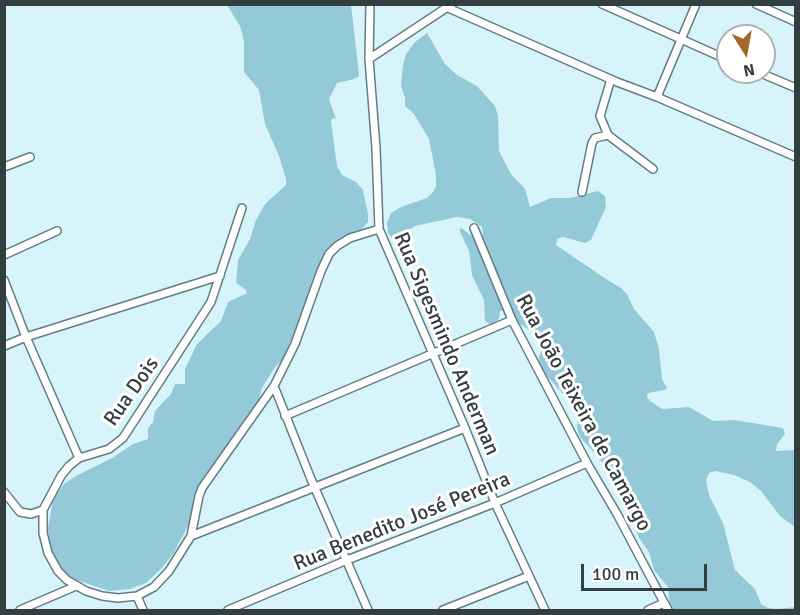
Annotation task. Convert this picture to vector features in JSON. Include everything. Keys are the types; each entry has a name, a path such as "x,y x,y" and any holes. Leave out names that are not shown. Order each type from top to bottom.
{"street":[{"name":"Rua Sigesmindo Anderman","path":"370,4 369,59 379,230 434,353 495,503 545,610"},
{"path":"602,4 716,55"},
{"path":"657,97 696,4"},
{"path":"756,4 795,22"},
{"path":"369,59 449,6 611,80 657,97 795,157"},
{"path":"611,80 600,116 608,135 653,169"},
{"path":"776,80 795,88"},
{"path":"582,192 592,143 595,138 608,135"},
{"path":"4,167 30,157"},
{"name":"Rua Dois","path":"137,596 118,598 86,591 58,571 48,553 43,533 43,510 60,476 69,466 79,458 109,449 123,438 211,302 242,208"},
{"name":"Rua João Teixeira de Camargo","path":"474,228 512,320 668,610"},
{"path":"143,610 137,596 154,586 169,571 191,536 202,488 273,386 295,344 329,254 350,238 379,230"},
{"path":"4,255 57,231"},
{"path":"4,346 220,276"},
{"path":"4,280 26,337 79,458"},
{"path":"285,416 512,320"},
{"path":"273,386 368,610"},
{"path":"191,536 465,428"},
{"name":"Rua Benedito José Pereira","path":"228,610 347,560 495,503 587,463"},
{"path":"4,492 20,512 31,514 43,510"},
{"path":"443,610 530,576"},
{"path":"20,610 76,586"},
{"path":"648,610 664,603"}],"shaded area":[{"path":"227,5 351,5 359,74 354,79 337,83 329,99 336,119 333,118 331,121 337,166 342,175 356,182 363,190 368,222 360,231 339,240 327,254 297,332 289,344 288,355 275,367 262,388 253,421 240,432 211,469 203,484 190,522 173,554 146,583 130,589 109,591 68,577 53,561 48,528 53,500 64,484 76,476 112,458 133,444 148,439 148,428 153,422 155,411 171,394 175,384 185,384 185,369 197,344 221,321 228,302 247,293 236,283 238,260 265,204 286,185 279,156 265,124 259,90 244,72 244,41 240,26"},
{"path":"427,33 445,64 457,75 477,86 495,106 498,116 499,151 511,174 525,189 530,207 551,198 570,198 598,191 605,196 606,207 591,240 585,243 563,237 557,239 556,245 621,288 627,294 634,309 654,332 659,349 662,379 667,388 648,393 647,397 650,401 662,409 689,407 713,421 734,420 783,428 785,434 777,444 776,451 795,450 795,527 780,516 761,491 750,482 734,475 715,471 709,473 706,480 709,495 723,523 735,570 755,589 761,604 768,608 779,609 795,607 795,610 670,610 668,587 654,570 649,552 639,538 628,511 620,500 614,480 599,458 580,437 577,428 578,411 540,368 539,357 544,339 518,323 505,310 500,311 499,319 494,323 490,324 485,321 484,300 472,275 469,251 460,232 460,228 463,229 479,242 483,233 482,227 470,219 457,217 415,226 396,239 388,233 387,223 391,213 427,198 436,186 429,139 414,114 405,106 401,86 406,54 415,42"}]}
